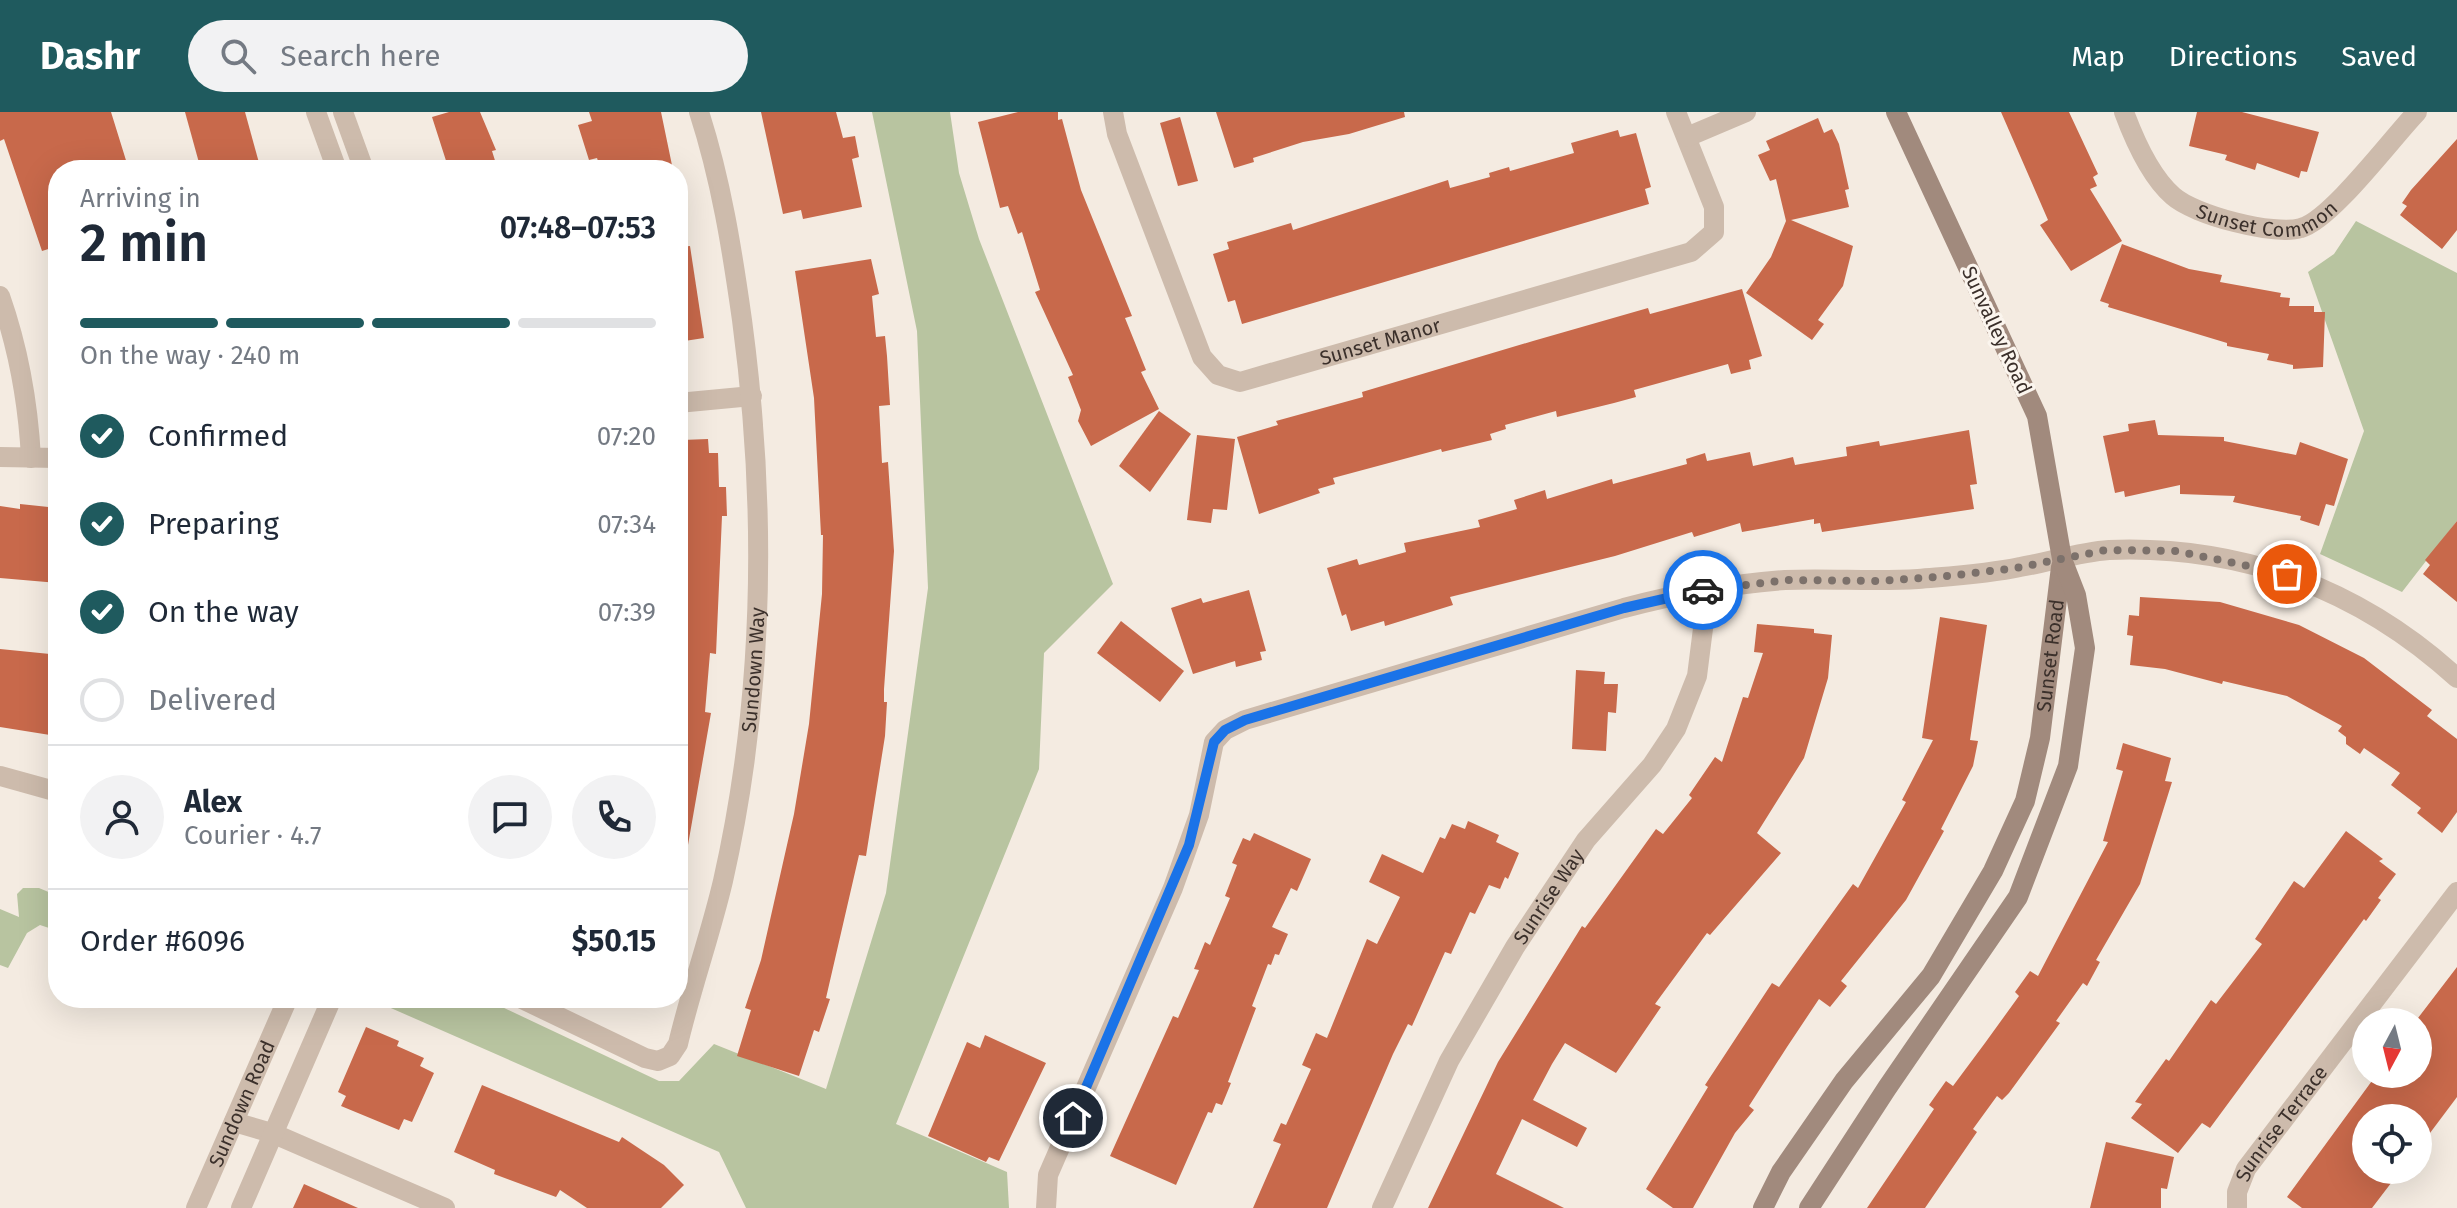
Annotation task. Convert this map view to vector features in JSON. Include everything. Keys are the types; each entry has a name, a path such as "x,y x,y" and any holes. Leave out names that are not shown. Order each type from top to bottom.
{"street":[{"path":"316,112 333,160"},
{"path":"343,112 360,160"},
{"name":"Sundown Way","path":"688,1008 723,881 745,755 760,601 757,439 752,396 724,207 699,112"},
{"name":"Sunset Manor","path":"1113,112 1117,134 1202,357 1218,375 1240,382 1691,252 1714,232 1714,207 1676,112"},
{"path":"1687,137 1746,112"},
{"name":"Sunvalley Road","path":"1896,112 2037,416 2062,559"},
{"name":"Sunset Common","path":"2124,112 2152,169 2173,197 2195,209 2275,230 2303,228 2334,205 2417,112"},
{"path":"0,296 18,348 29,415 31,458"},
{"path":"688,402 752,396"},
{"path":"0,457 48,458"},
{"path":"1046,1208 1044,1195 1048,1175 1173,888 1199,815 1214,742 1225,730 1245,720 1609,612 1708,589 1788,580 1937,577 2106,550 2176,551 2287,574 2354,602 2416,640 2457,678"},
{"name":"Sunset Road","path":"1763,1208 1781,1172 1844,1081 1931,976 1993,871 2025,801 2040,738 2060,599 2062,559"},
{"name":"Sunset Road","path":"1809,1208 2018,897 2068,766 2077,716 2085,648 2076,595 2062,559"},
{"name":"Sunrise Way","path":"1382,1208 1449,1061 1515,947 1586,840 1652,765 1676,729 1697,676 1708,589"},
{"path":"0,776 48,789"},
{"name":"Sunrise Terrace","path":"2237,1208 2237,1192 2246,1169 2457,892"},
{"name":"Sundown Road","path":"196,1208 284,1008"},
{"name":"Sundown Road","path":"241,1208 328,1008"},
{"name":"Sundown Way","path":"541,1008 652,1060 670,1056 678,1044 688,1008"},
{"path":"234,1122 272,1133 445,1208"}],"green space":[{"path":"872,112 950,112 959,173 979,239 1113,584 1044,653 1039,769 896,1124 1007,1172 1009,1208 746,1208 719,1152 391,1008 504,1008 659,1081 679,1081 714,1044 826,1089 886,893 928,588 917,331"},
{"path":"2356,221 2457,273 2457,521 2402,592 2320,554 2364,431 2308,272 2334,254"},
{"path":"23,888 48,892 48,928 40,925 27,933 8,968 0,965 0,909 19,917 17,894"}],"building":[{"path":"0,112 111,112 126,160 48,160 48,249 42,251 4,139 0,141"},
{"path":"185,112 245,112 258,160 198,160"},
{"path":"449,112 480,112 496,150 492,151 495,160 446,160 432,117"},
{"path":"589,112 661,112 671,160 589,160 578,125 592,121"},
{"path":"761,112 836,112 843,138 855,136 859,157 852,159 862,207 803,219 801,210 783,214"},
{"path":"1018,112 1058,112 1058,120 1062,119 1081,190 1132,316 1125,318 1146,370 1141,372 1159,409 1091,446 1078,421 1081,410 1068,377 1073,375 1035,292 1040,290 1022,232 1018,234 1008,206 1000,208 978,122"},
{"path":"1216,112 1404,112 1405,117 1349,134 1303,142 1253,158 1254,162 1234,168"},
{"path":"2001,112 2069,112 2098,174 2093,177 2097,186 2090,189 2122,241 2071,271 2040,225 2048,220"},
{"path":"2197,112 2242,112 2319,132 2307,172 2301,171 2299,178 2257,163 2255,170 2225,160 2227,155 2189,146"},
{"path":"1180,117 1198,181 1178,186 1160,123"},
{"path":"1818,118 1824,133 1832,129 1839,144 1849,189 1845,190 1849,207 1791,220 1853,246 1843,286 1818,320 1824,324 1812,340 1746,293 1771,257 1786,221 1776,179 1770,181 1758,155 1770,150 1766,141"},
{"path":"1618,130 1620,137 1636,133 1651,187 1645,189 1649,204 1242,324 1235,300 1228,302 1213,254 1229,249 1227,242 1291,223 1293,230 1448,180 1450,188 1490,177 1489,173 1509,167 1510,171 1574,153 1571,143"},
{"path":"2457,139 2457,230 2442,249 2400,215 2407,206 2402,203 2411,190"},
{"path":"2122,244 2189,269 2222,275 2220,282 2281,293 2280,297 2290,298 2289,306 2314,306 2314,312 2325,312 2323,367 2293,369 2293,365 2267,360 2269,354 2227,346 2227,343 2108,307 2109,304 2100,301"},
{"path":"688,246 704,338 688,340"},
{"path":"871,259 879,294 872,296 876,337 885,336 890,405 879,406 882,463 888,462 894,551 884,689 884,702 887,702 885,736 866,856 859,855 826,998 830,999 819,1032 814,1030 799,1076 737,1056 751,1010 745,1008 761,960 794,814 809,724 822,594 823,535 814,398 795,271"},
{"path":"1742,289 1762,356 1749,360 1751,369 1731,374 1728,364 1634,390 1636,397 1557,417 1556,411 1505,425 1506,429 1490,434 1492,440 1442,452 1441,449 1333,478 1335,484 1318,489 1320,493 1259,514 1237,437 1278,425 1276,421 1363,397 1362,392 1533,341 1648,308 1650,314"},
{"path":"1159,411 1191,434 1150,492 1119,466"},
{"path":"2155,420 2158,435 2224,437 2224,441 2296,455 2300,442 2348,459 2334,506 2326,504 2319,526 2300,520 2301,516 2233,502 2235,496 2180,494 2180,485 2125,497 2124,491 2115,493 2103,436 2129,431 2128,424"},
{"path":"1969,430 1977,484 1970,485 1974,509 1822,532 1820,523 1814,524 1814,519 1742,532 1740,523 1694,537 1692,532 1615,556 1450,597 1453,605 1385,626 1384,621 1351,631 1346,614 1342,616 1327,568 1357,559 1359,565 1406,552 1404,543 1480,527 1478,520 1517,509 1514,500 1545,490 1547,499 1612,479 1613,484 1687,464 1686,459 1705,453 1707,461 1750,452 1753,466 1793,457 1795,465 1847,456 1846,447 1879,441 1880,446"},
{"path":"1197,435 1235,439 1227,510 1213,509 1211,523 1187,520"},
{"path":"708,439 709,453 718,453 719,487 726,487 727,516 722,516 716,654 710,653 705,712 711,713 688,845 688,440"},
{"path":"20,504 48,507 48,582 0,578 0,506 20,509"},
{"path":"2457,521 2457,602 2423,574 2430,565 2425,560"},
{"path":"1249,590 1266,651 1260,652 1262,660 1236,667 1235,661 1193,674 1171,608 1201,598 1203,603"},
{"path":"2140,597 2220,602 2299,625 2364,658 2432,710 2427,716 2457,739 2457,812 2442,833 2417,813 2421,808 2391,785 2400,773 2364,748 2360,754 2346,744 2346,737 2338,731 2342,726 2287,696 2165,669 2130,665 2133,636 2127,635 2129,615 2139,616"},
{"path":"1940,617 1987,625 1970,740 1978,741 1973,766 1941,829 1944,831 1906,900 1841,981 1847,986 1830,1007 1819,999 1787,1047 1749,1106 1754,1110 1735,1133 1693,1208 1673,1208 1646,1189 1708,1087 1705,1085 1772,983 1779,987 1853,884 1858,888 1906,802 1902,800 1933,740 1922,738"},
{"path":"1121,621 1184,671 1160,702 1097,653"},
{"path":"1757,624 1814,629 1814,633 1832,635 1828,678 1804,758 1757,833 1781,853 1710,935 1707,933 1655,1004 1661,1007 1616,1073 1565,1043 1552,1064 1533,1100 1587,1128 1577,1147 1522,1119 1496,1174 1564,1208 1428,1208 1498,1062 1582,926 1585,928 1656,829 1663,834 1692,798 1689,795 1715,757 1722,762 1743,697 1748,698 1763,653 1754,652"},
{"path":"0,649 48,654 48,735 0,727"},
{"path":"1576,670 1605,672 1604,684 1618,684 1616,713 1608,712 1606,751 1572,749"},
{"path":"2123,743 2171,758 2165,781 2172,782 2140,884 2096,960 2100,962 2087,986 2083,983 2056,1021 2060,1023 2009,1093 2002,1100 1997,1096 1973,1129 1977,1132 1925,1208 1867,1208 1934,1109 1929,1105 1946,1081 1953,1086 2019,996 2015,992 2030,971 2038,976 2108,842 2103,841 2123,771 2116,769"},
{"path":"1468,821 1499,835 1496,842 1519,853 1508,879 1505,877 1500,889 1489,885 1475,914 1470,912 1451,954 1445,952 1412,1026 1408,1024 1393,1054 1327,1208 1253,1208 1281,1144 1273,1141 1281,1123 1286,1125 1311,1069 1302,1065 1316,1033 1327,1038 1367,939 1377,944 1400,897 1369,882 1382,854 1423,873 1440,837 1445,839 1452,824 1465,829"},
{"path":"2346,831 2383,859 2379,861 2396,874 2366,921 2364,919 2210,1128 2202,1123 2178,1153 2131,1118 2142,1104 2135,1102 2166,1059 2169,1061 2211,1000 2216,1004 2262,944 2255,939 2294,881 2304,888"},
{"path":"1254,833 1311,859 1297,891 1291,888 1272,927 1288,934 1279,955 1275,954 1271,965 1268,964 1222,1105 1216,1103 1212,1113 1208,1112 1176,1185 1110,1156 1173,1016 1178,1018 1199,970 1194,969 1205,942 1210,945 1230,898 1225,896 1237,865 1232,863 1243,838 1250,841"},
{"path":"2457,967 2457,1097 2432,1130 2432,1104 2355,1104 2367,1088 2432,1088 2432,1008 2426,1008"},
{"path":"366,1027 399,1041 397,1046 424,1058 420,1066 434,1073 412,1122 404,1119 399,1130 341,1106 346,1096 338,1092"},
{"path":"985,1035 1046,1063 999,1161 989,1157 986,1162 928,1136 967,1042 980,1048"},
{"path":"482,1085 619,1142 622,1137 664,1165 684,1185 661,1208 587,1208 560,1190 556,1197 494,1174 495,1170 454,1152"},
{"path":"2352,1108 2352,1184 2390,1184 2372,1208 2302,1208 2287,1197"},
{"path":"2106,1142 2174,1157 2167,1189 2161,1188 2161,1208 2090,1208"},
{"path":"304,1184 358,1208 293,1208"}],"way so far":[{"path":"1703,590 1788,580 1880,581 1948,576 2016,568 2106,550 2176,551 2287,574"}],"route":[{"path":"1073,1118 1173,888 1199,815 1209,755 1214,742 1225,730 1245,720 1624,608 1703,590"}]}
